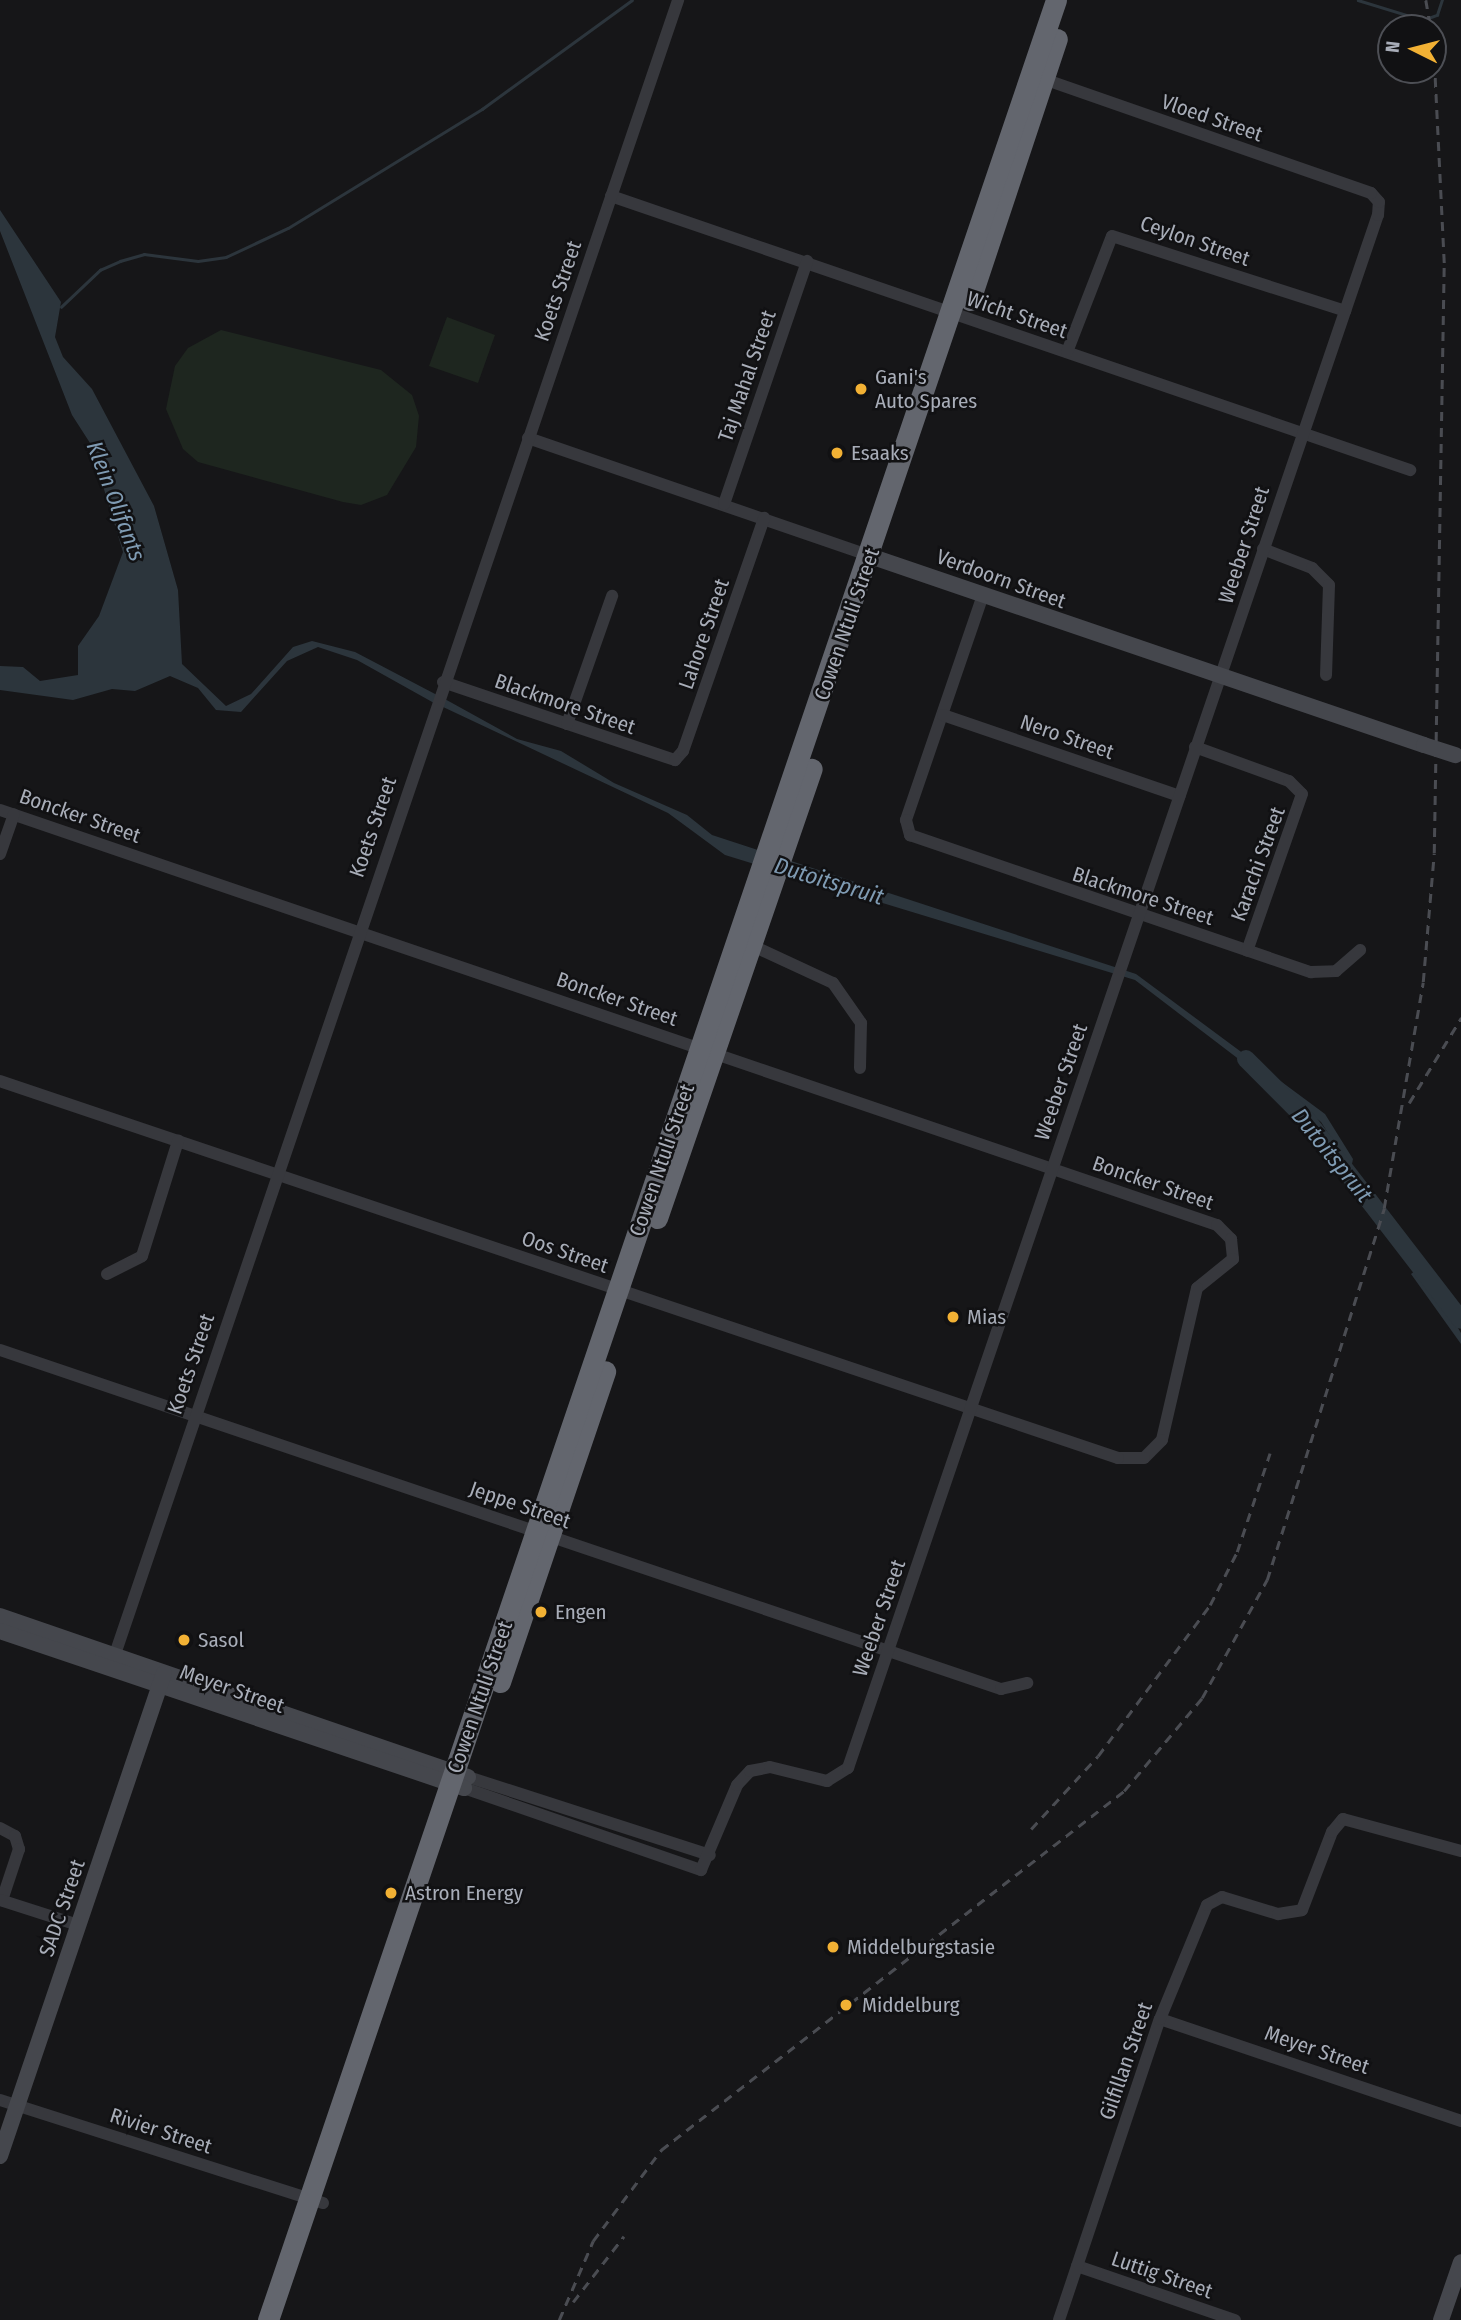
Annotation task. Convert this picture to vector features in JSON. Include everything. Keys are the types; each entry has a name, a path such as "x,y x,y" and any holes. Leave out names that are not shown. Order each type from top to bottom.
{"highway":[{"name":"Cowen Ntuli Street","path":"1037,78 1056,0"},
{"name":"Cowen Ntuli Street","path":"268,2320 316,2201 706,1050 877,558 1037,78 1069,0"},
{"name":"Cowen Ntuli Street","path":"706,1050 751,946 766,878"},
{"name":"Cowen Ntuli Street","path":"283,2320 316,2201"}],"street":[{"name":"Koets Street","path":"112,1662 358,930 678,0"},
{"name":"Vloed Street","path":"1037,78 1370,193 1379,202"},
{"name":"Wicht Street","path":"611,196 1410,470"},
{"name":"Weeber Street","path":"701,1870 710,1855 737,1785 750,1771 771,1766 827,1781 843,1775 973,1412 1051,1169 1222,675 1345,312 1379,202"},
{"name":"Ceylon Street","path":"1067,352 1112,236 1345,312"},
{"name":"Taj Mahal Street","path":"724,504 807,261"},
{"name":"Verdoorn Street","path":"528,438 1458,756"},
{"name":"Lahore Street","path":"675,760 764,519"},
{"path":"1264,549 1312,568 1329,585 1326,675"},
{"path":"943,715 984,595"},
{"path":"567,724 612,596"},
{"name":"Blackmore Street","path":"442,687 675,760"},
{"name":"Blackmore Street","path":"943,715 906,820 910,835 1138,916 1319,974 1336,971 1360,950"},
{"name":"Nero Street","path":"943,715 1179,796"},
{"name":"Karachi Street","path":"1195,747 1300,789 1299,807 1247,951"},
{"name":"Boncker Street","path":"0,810 358,930 1220,1227 1234,1245 1233,1262 1197,1288 1167,1430 1154,1452 1118,1458"},
{"path":"0,854 13,814"},
{"path":"751,946 833,983 862,1023 860,1068"},
{"name":"Oos Street","path":"0,1081 973,1412 1118,1458"},
{"path":"107,1274 142,1256 178,1141"},
{"name":"Jeppe Street","path":"0,1350 1001,1689 1027,1683"},
{"path":"0,1616 112,1662"},
{"name":"Meyer Street","path":"0,1631 112,1662 459,1780 701,1870"},
{"name":"SADC Street","path":"0,2156 162,1680"},
{"name":"Meyer Street","path":"459,1780 710,1855"},
{"name":"Gilfillan Street","path":"1059,2320 1160,2019 1211,1900 1295,1913 1307,1904 1332,1832 1343,1819 1461,1850"},
{"path":"0,1828 15,1836 19,1849 1,1900 78,1925"},
{"name":"Meyer Street","path":"1160,2019 1461,2121"},
{"name":"Rivier Street","path":"0,2100 316,2201"},
{"path":"1441,2320 1461,2262"},
{"name":"Luttig Street","path":"1077,2266 1235,2320"}],"shaded area":[{"path":"447,317 495,335 478,383 429,366"},
{"path":"221,330 381,370 412,395 419,416 416,447 387,495 361,505 343,502 198,462 183,449 166,409 175,366 188,348"}],"water":[{"name":"Klein Olifants","path":"0,210 61,302 55,337 63,357 92,389 154,506 178,590 182,664 226,706 251,694 293,647 312,641 355,652 437,695 434,703 357,660 318,647 287,661 241,712 216,710 198,688 170,676 135,691 112,689 73,700 0,690 0,666 23,667 40,681 78,675 78,646 99,616 123,552 90,443 72,415 0,231"},
{"path":"443,698 517,739 561,751 614,783 687,815 712,835 1136,974 1325,1114 1353,1159 1351,1169 1321,1122 1135,980 725,855 668,813 441,706"},
{"path":"1421,1266 1461,1333 1461,1344 1411,1274"}],"waterway":[{"path":"61,307 100,270 120,261 144,254 198,261 226,257 288,228 482,109 632,0"},
{"path":"1358,0 1423,20 1437,15 1442,0"},
{"name":"Dutoitspruit","path":"1246,1059 1307,1120 1461,1320"}],"railway":[{"path":"1426,0 1428,14"},
{"path":"559,2320 593,2241 661,2150 1124,1791 1202,1698 1267,1580 1384,1208 1423,982 1434,853 1444,263 1435,84"},
{"path":"1409,1103 1461,1018"},
{"path":"1031,1829 1098,1756 1210,1605 1237,1552 1270,1453"},
{"path":"573,2302 624,2236"}],"place":[{"name":"Gani's Auto Spares","path":"861,389"},
{"name":"Esaaks","path":"837,453"},
{"name":"Mias","path":"953,1317"},
{"name":"Engen","path":"541,1612"},
{"name":"Sasol","path":"184,1640"},
{"name":"Astron Energy","path":"391,1893"},
{"name":"Middelburgstasie","path":"833,1947"},
{"name":"Middelburg","path":"846,2005"}]}
